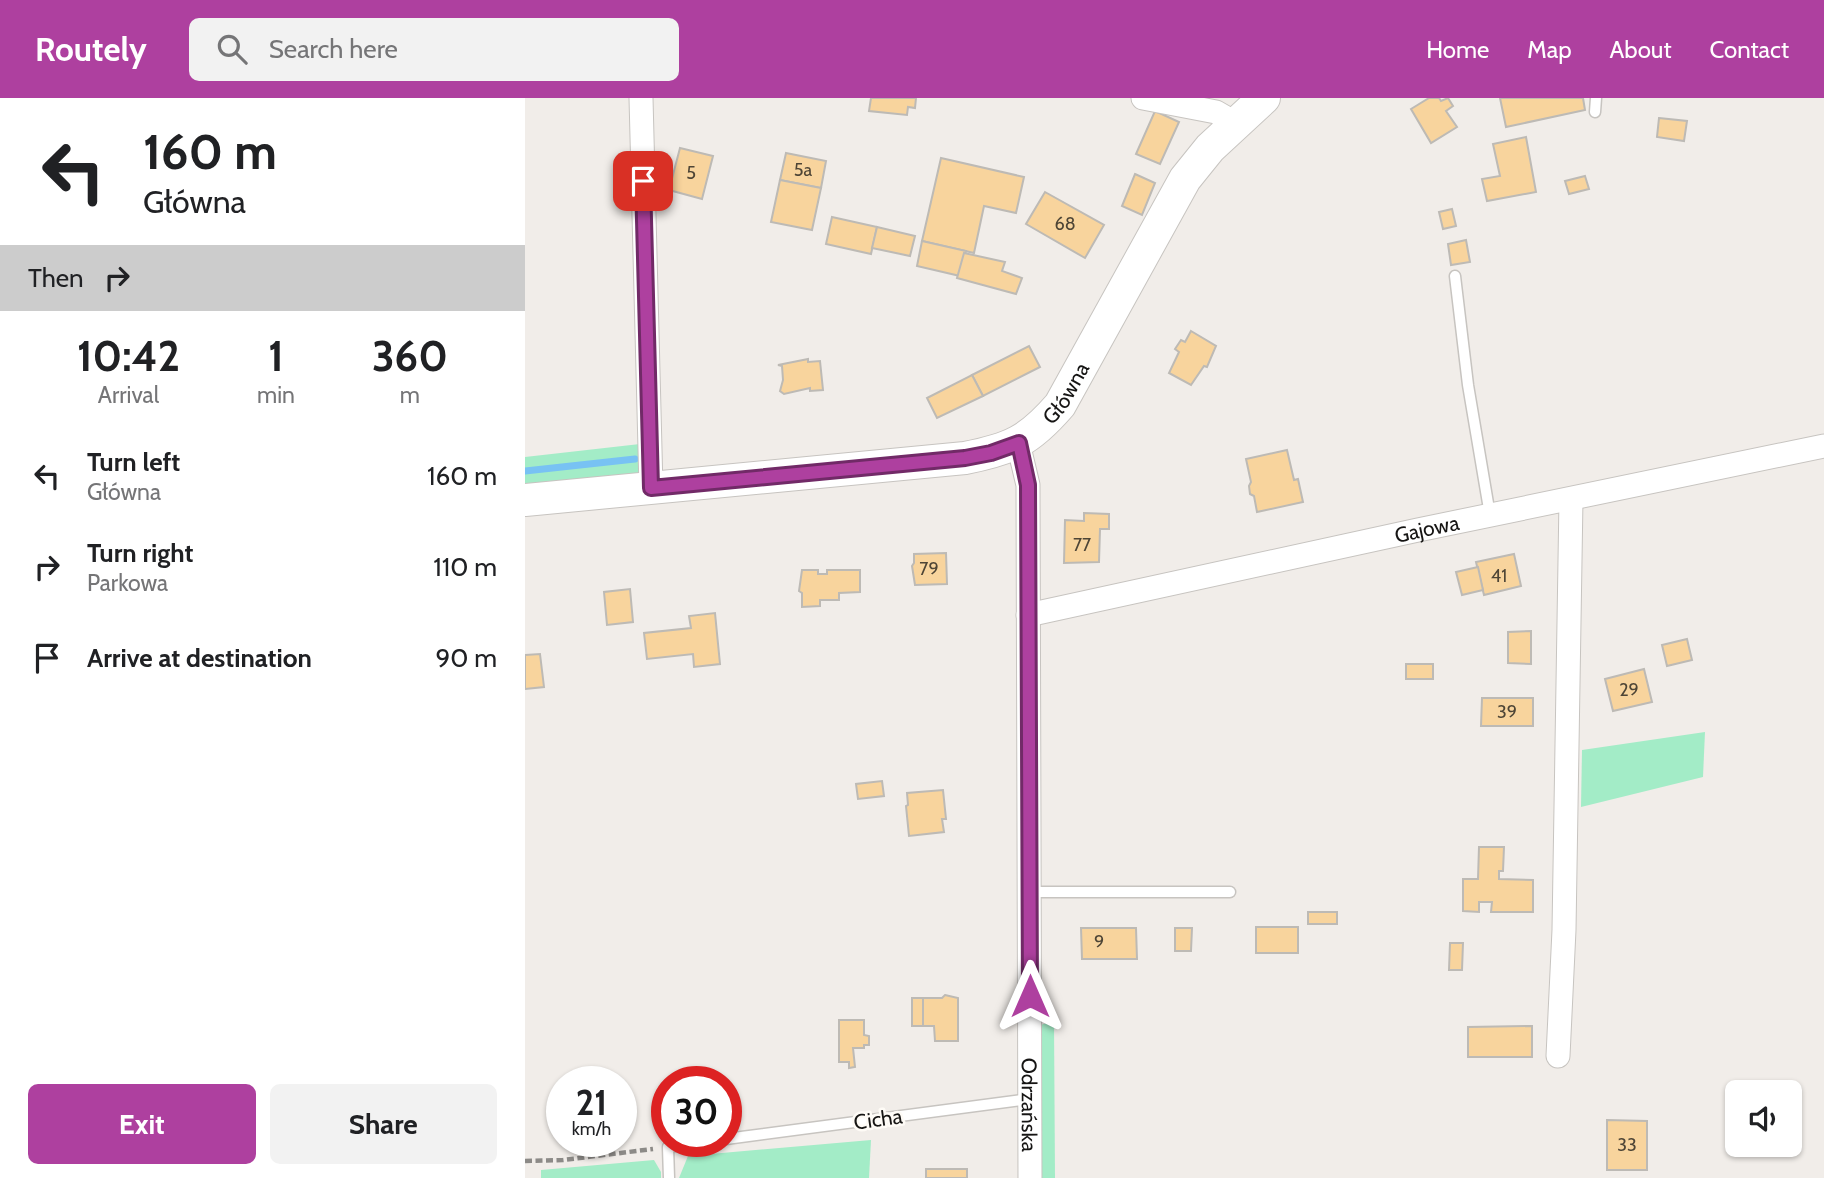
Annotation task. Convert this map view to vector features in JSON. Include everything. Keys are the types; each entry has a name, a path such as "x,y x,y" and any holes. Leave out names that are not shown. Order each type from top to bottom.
{"street":[{"path":"641,98 651,488"},
{"path":"1143,98 1216,111 1235,122"},
{"name":"Główna","path":"525,500 965,458 991,453 1019,443 1041,427 1060,405 1185,179 1235,122 1264,98"},
{"name":"Odrzańska","path":"1019,443 1028,485 1030,1178"},
{"name":"Gajowa","path":"1028,615 1824,446"},
{"path":"1558,1056 1564,930 1571,499"}],"lane":[{"path":"1595,98 1595,112"},
{"path":"1455,276 1468,385 1490,515"},
{"path":"1030,892 1230,892"},
{"name":"Cicha","path":"742,1137 1029,1099"},
{"path":"668,1157 669,1178"}],"path":[{"path":"525,1161 563,1160 651,1149"}],"green space":[{"path":"640,444 641,474 525,490 525,457"},
{"path":"1705,732 1703,777 1581,807 1582,750"},
{"path":"1054,1021 1055,1178 1038,1178 1037,1026"},
{"path":"871,1140 869,1178 679,1178 688,1157 742,1157 742,1151"},
{"path":"654,1160 661,1172 661,1178 541,1178 541,1170"}],"building":[{"path":"871,98 916,98 915,108 908,107 907,115 869,111"},
{"path":"1429,98 1439,98 1441,101 1448,98 1453,106 1446,111 1457,127 1431,143 1411,109"},
{"path":"1500,98 1583,98 1585,110 1506,127"},
{"path":"1155,111 1179,122 1160,164 1136,154"},
{"path":"1659,118 1687,121 1684,141 1657,137"},
{"path":"1526,137 1536,192 1487,201 1482,179 1500,176 1493,144"},
{"path":"680,148 713,156 702,199 669,190"},
{"path":"786,153 826,161 821,188 780,180"},
{"path":"941,158 1024,177 1016,213 984,206 974,253 922,241"},
{"path":"1135,174 1155,183 1142,215 1122,206"},
{"path":"1585,176 1589,189 1569,194 1565,181"},
{"path":"780,180 821,188 812,230 771,222"},
{"path":"1045,192 1104,225 1085,258 1026,224"},
{"path":"1452,209 1456,226 1443,229 1439,212"},
{"path":"832,217 877,227 871,254 826,244"},
{"path":"877,227 915,236 910,256 872,248"},
{"path":"1466,240 1470,262 1451,265 1448,244"},
{"path":"922,241 966,251 960,276 917,266"},
{"path":"964,253 1005,262 1002,271 1022,278 1016,294 957,278"},
{"path":"1191,331 1216,346 1207,367 1204,366 1191,385 1169,373 1179,352 1175,349 1181,340 1185,342"},
{"path":"1029,346 1040,367 983,396 972,375"},
{"path":"808,359 808,362 820,361 823,390 810,391 810,388 784,394 780,391 783,380 782,366 778,365"},
{"path":"972,375 983,396 937,418 927,398"},
{"path":"1287,450 1294,480 1298,479 1303,502 1257,512 1254,496 1250,494 1251,482 1246,459"},
{"path":"1084,513 1109,514 1109,529 1100,529 1099,562 1064,563 1065,520 1084,521"},
{"path":"946,553 947,584 915,585 912,566 914,554"},
{"path":"1514,554 1521,586 1484,595 1476,562"},
{"path":"1478,567 1483,590 1462,595 1456,572"},
{"path":"802,570 818,570 818,574 827,574 827,570 860,570 860,592 839,593 839,600 820,600 820,606 802,607 802,593 799,591"},
{"path":"630,589 633,622 607,625 604,592"},
{"path":"715,613 720,664 694,667 693,654 647,659 644,633 691,628 689,616"},
{"path":"1531,631 1531,664 1508,663 1508,632"},
{"path":"1687,639 1692,660 1667,666 1662,645"},
{"path":"540,654 544,687 525,689 525,655"},
{"path":"1406,664 1433,664 1433,679 1406,679"},
{"path":"1644,669 1652,702 1613,711 1605,679"},
{"path":"1482,698 1533,698 1533,726 1481,726"},
{"path":"882,781 884,796 858,799 856,784"},
{"path":"943,790 946,819 942,819 944,832 909,836 907,793"},
{"path":"1479,847 1504,847 1503,871 1499,871 1499,879 1533,880 1533,912 1491,912 1492,902 1479,902 1479,912 1463,911 1463,879 1478,879"},
{"path":"1308,912 1337,912 1337,924 1308,924"},
{"path":"1256,927 1298,927 1298,953 1256,953"},
{"path":"1081,928 1136,928 1137,959 1082,959"},
{"path":"1175,928 1192,928 1191,951 1175,951"},
{"path":"1450,943 1463,943 1462,970 1449,970"},
{"path":"945,995 958,998 958,1041 935,1041 934,1026 923,1026 923,998 942,998"},
{"path":"912,998 923,998 923,1026 912,1026"},
{"path":"839,1020 864,1020 864,1035 869,1036 869,1045 853,1048 855,1067 849,1068 849,1062 839,1062"},
{"path":"1532,1026 1532,1057 1468,1057 1468,1027"},
{"path":"1607,1120 1647,1121 1647,1170 1607,1170"},
{"path":"926,1169 967,1169 967,1178 926,1178"}],"waterway":[{"path":"525,471 635,459"}],"route":[{"path":"643,181 651,488 965,458 991,453 1019,443 1028,485 1030,996"}]}
